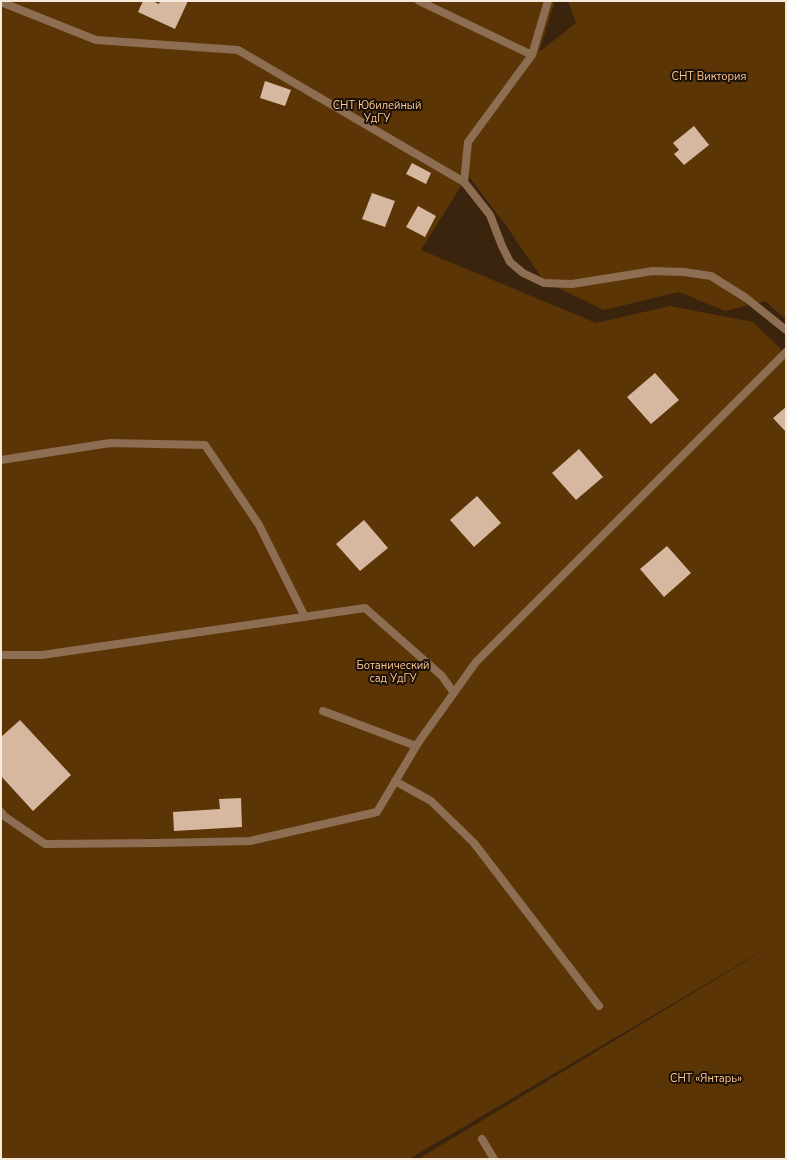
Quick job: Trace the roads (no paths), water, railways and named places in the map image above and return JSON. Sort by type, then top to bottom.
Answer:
[{"type":"street","points":[[419,1],[532,55]]},
{"type":"street","points":[[464,182],[468,142],[532,55],[548,1]]},
{"type":"street","points":[[1,2],[96,40],[238,50],[464,182],[490,216],[510,262],[523,274],[544,283],[572,284],[653,272],[684,272],[710,276],[746,298],[786,330]]},
{"type":"street","points":[[1,812],[4,816],[46,844],[250,841],[377,812],[416,746],[476,662],[786,352]]},
{"type":"street","points":[[1,460],[110,443],[205,445],[259,525],[305,617]]},
{"type":"street","points":[[1,655],[42,655],[365,608],[442,676],[454,693]]},
{"type":"street","points":[[323,711],[416,746]]},
{"type":"street","points":[[395,781],[431,801],[474,843],[599,1006]]},
{"type":"street","points":[[482,1139],[494,1159]]},
{"type":"park label","name":"СНТ Виктория","points":[[709,77]]},
{"type":"park label","name":"СНТ Юбилейный УдГУ","points":[[377,112]]},
{"type":"park label","name":"Ботанический сад УдГУ","points":[[393,672]]},
{"type":"park label","name":"СНТ «Янтарь»","points":[[706,1079]]}]
